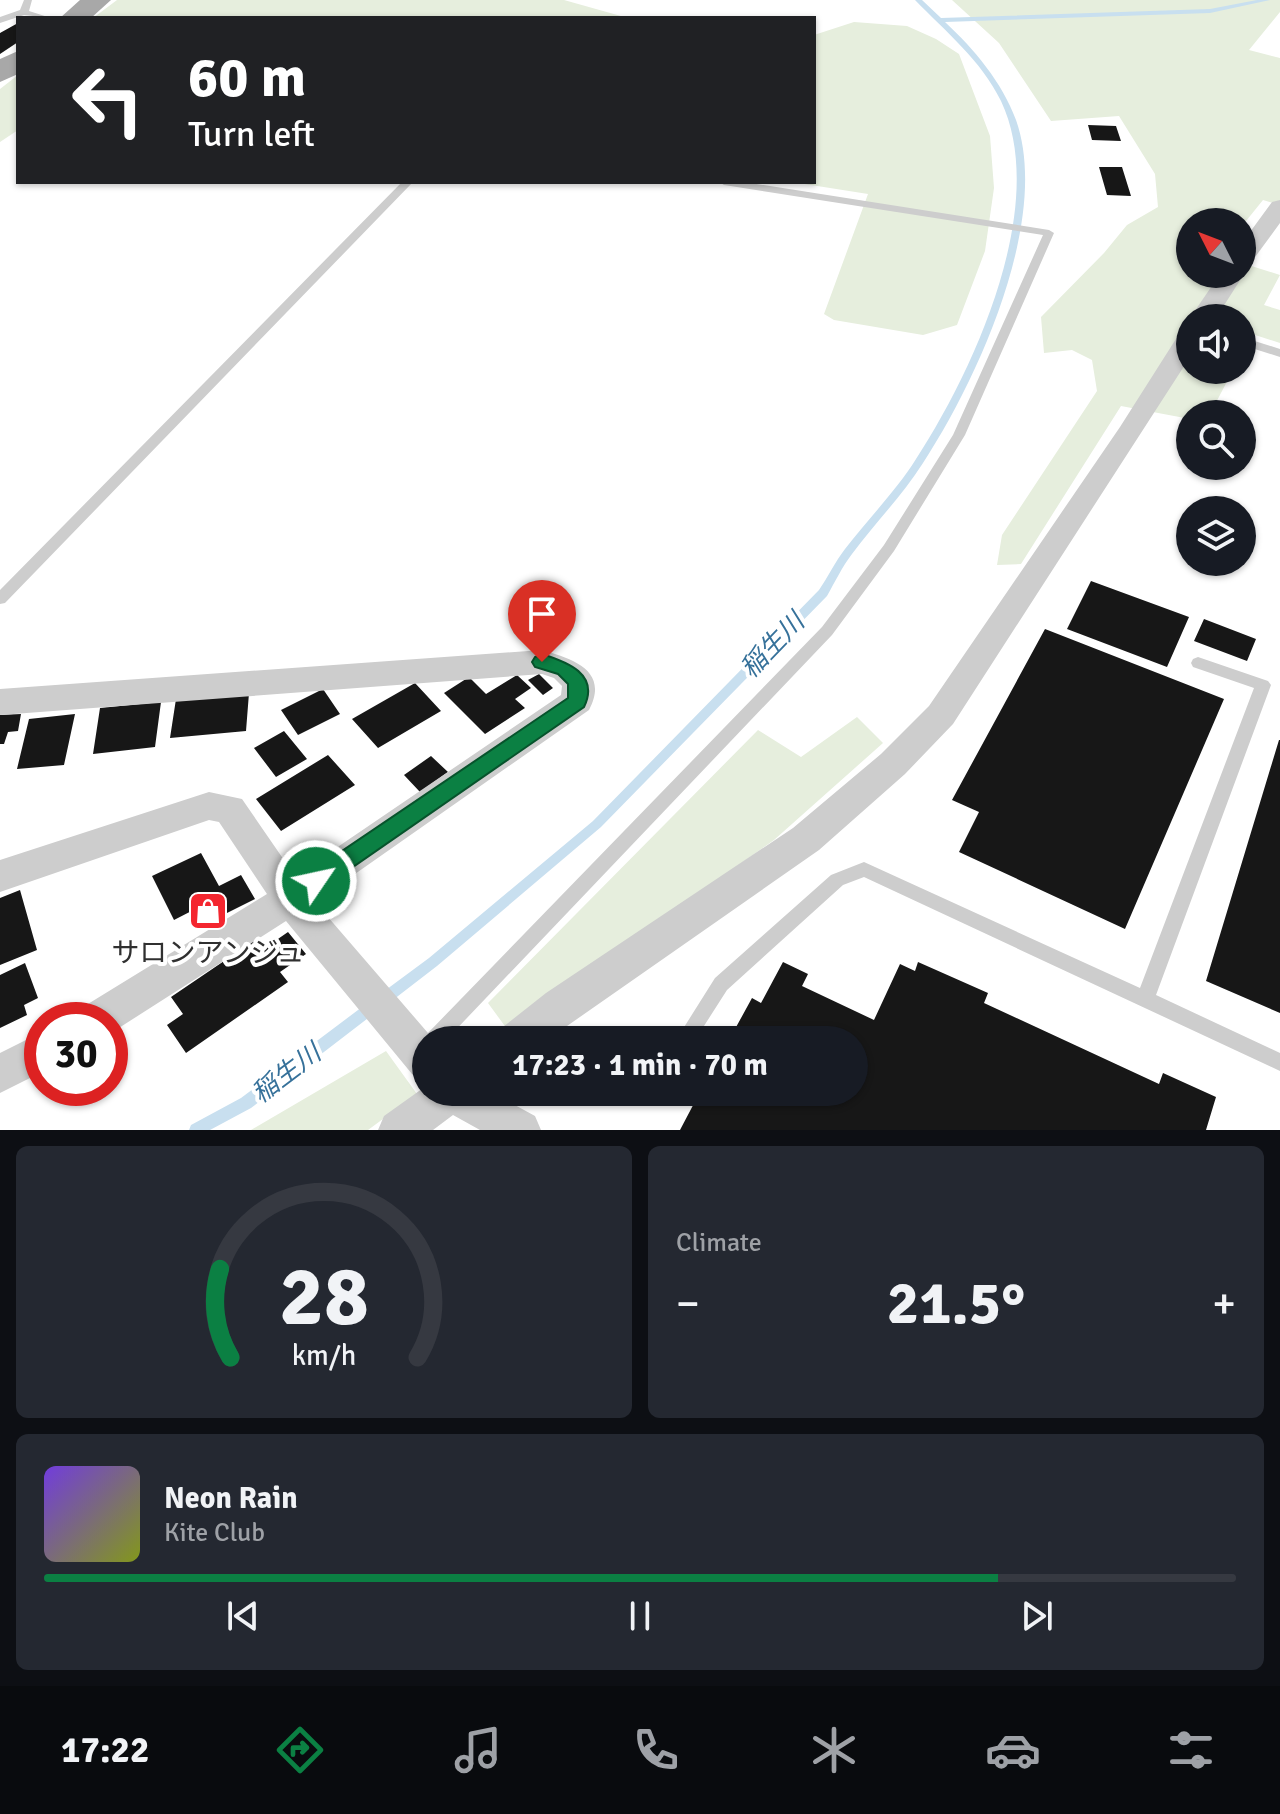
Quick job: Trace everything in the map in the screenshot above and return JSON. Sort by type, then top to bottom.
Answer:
[{"type":"main road","points":[[77,16],[97,0]]},
{"type":"street","points":[[1256,240],[1280,207]]},
{"type":"street","points":[[535,1026],[806,839],[893,764],[941,715],[1176,358]]},
{"type":"street","points":[[0,702],[542,662],[565,669],[578,682],[577,701],[290,899],[126,1002]]},
{"type":"street","points":[[0,876],[209,806],[230,809],[290,899],[360,983],[412,1038]]},
{"type":"street","points":[[0,1074],[24,1061]]},
{"type":"street","points":[[399,1130],[432,1106]]},
{"type":"street","points":[[476,1106],[520,1130]]},
{"type":"lane","points":[[24,12],[28,0]]},
{"type":"lane","points":[[0,20],[24,12],[39,16]]},
{"type":"lane","points":[[0,599],[406,184]]},
{"type":"lane","points":[[443,1026],[827,631],[889,548],[959,435],[1049,233],[737,184]]},
{"type":"lane","points":[[1256,345],[1280,353]]},
{"type":"lane","points":[[1145,1000],[1263,685],[1198,663]]},
{"type":"lane","points":[[694,1026],[721,984],[837,880],[864,869],[1280,1062]]},
{"type":"green space","points":[[117,0],[564,0],[621,16],[96,16]]},
{"type":"green space","points":[[952,0],[1280,0],[1280,12],[1249,50],[1280,58],[1280,205],[1263,200],[1256,209],[1176,208],[1176,288],[1256,288],[1256,267],[1280,275],[1264,305],[1280,310],[1280,343],[1256,335],[1256,304],[1176,304],[1176,384],[1226,384],[1217,400],[1176,400],[1176,416],[1121,406],[1021,564],[997,565],[1002,535],[1097,391],[1092,360],[1072,350],[1044,353],[1041,317],[1127,225],[1158,207],[1155,174],[1119,116],[1051,121],[999,43]]},
{"type":"green space","points":[[854,22],[907,26],[959,54],[990,136],[994,188],[985,251],[957,325],[923,335],[834,320],[824,314],[868,194],[805,184],[816,184],[816,34]]},
{"type":"green space","points":[[16,77],[16,131],[0,142],[0,89]]},
{"type":"green space","points":[[857,717],[883,743],[774,840],[511,1026],[505,1026],[488,1003],[758,730],[801,757]]},
{"type":"green space","points":[[386,1051],[412,1087],[412,1098],[368,1130],[251,1130]]},
{"type":"building","points":[[16,24],[16,43],[0,54],[0,33]]},
{"type":"building","points":[[1088,125],[1116,126],[1121,141],[1092,140]]},
{"type":"building","points":[[1099,167],[1122,167],[1131,196],[1107,195]]},
{"type":"building","points":[[1091,581],[1189,617],[1167,667],[1067,629]]},
{"type":"building","points":[[1204,619],[1256,639],[1247,661],[1194,641]]},
{"type":"building","points":[[1045,629],[1224,699],[1125,929],[959,852],[979,812],[952,800]]},
{"type":"building","points":[[539,674],[553,688],[543,695],[528,680]]},
{"type":"building","points":[[517,675],[531,688],[515,699],[525,708],[485,734],[444,693],[469,677],[486,694]]},
{"type":"building","points":[[415,683],[441,711],[378,748],[352,719]]},
{"type":"building","points":[[323,689],[340,714],[298,735],[281,710]]},
{"type":"building","points":[[249,693],[246,731],[170,738],[176,699]]},
{"type":"building","points":[[161,702],[155,747],[93,754],[100,708]]},
{"type":"building","points":[[21,714],[18,731],[8,732],[4,744],[0,744],[0,715]]},
{"type":"building","points":[[75,714],[64,765],[17,769],[29,719]]},
{"type":"building","points":[[284,731],[307,759],[276,777],[254,748]]},
{"type":"building","points":[[1280,740],[1280,1013],[1206,981]]},
{"type":"building","points":[[328,755],[355,785],[281,831],[256,799]]},
{"type":"building","points":[[431,756],[448,772],[420,792],[404,775]]},
{"type":"building","points":[[201,853],[219,886],[241,875],[255,899],[219,917],[211,901],[174,920],[152,876]]},
{"type":"building","points":[[20,890],[37,950],[0,965],[0,898]]},
{"type":"building","points":[[288,932],[306,954],[280,972],[288,982],[186,1053],[167,1025],[183,1014],[171,997],[255,940],[262,950]]},
{"type":"building","points":[[783,962],[808,974],[802,986],[874,1020],[900,964],[915,971],[918,962],[988,993],[984,1003],[1159,1084],[1163,1073],[1216,1097],[1206,1130],[680,1130],[693,1106],[868,1106],[868,1026],[737,1026],[752,998],[761,1003]]},
{"type":"building","points":[[25,963],[38,998],[24,1002],[24,1016],[0,1028],[0,975]]},
{"type":"waterway","name":"稲生川","points":[[384,999],[433,962],[597,824],[823,593],[844,557],[912,473],[960,391],[995,307],[1009,263],[1018,220],[1021,178],[1018,141],[1003,99],[980,63],[918,0]]},
{"type":"waterway","points":[[940,20],[1210,11],[1267,0]]},
{"type":"waterway","name":"稲生川","points":[[196,1130],[246,1103],[371,1008]]},
{"type":"place","name":"サロンアンジュ","points":[[208,911]]},
{"type":"route","points":[[316,881],[577,701],[578,682],[565,669],[542,662]]}]
